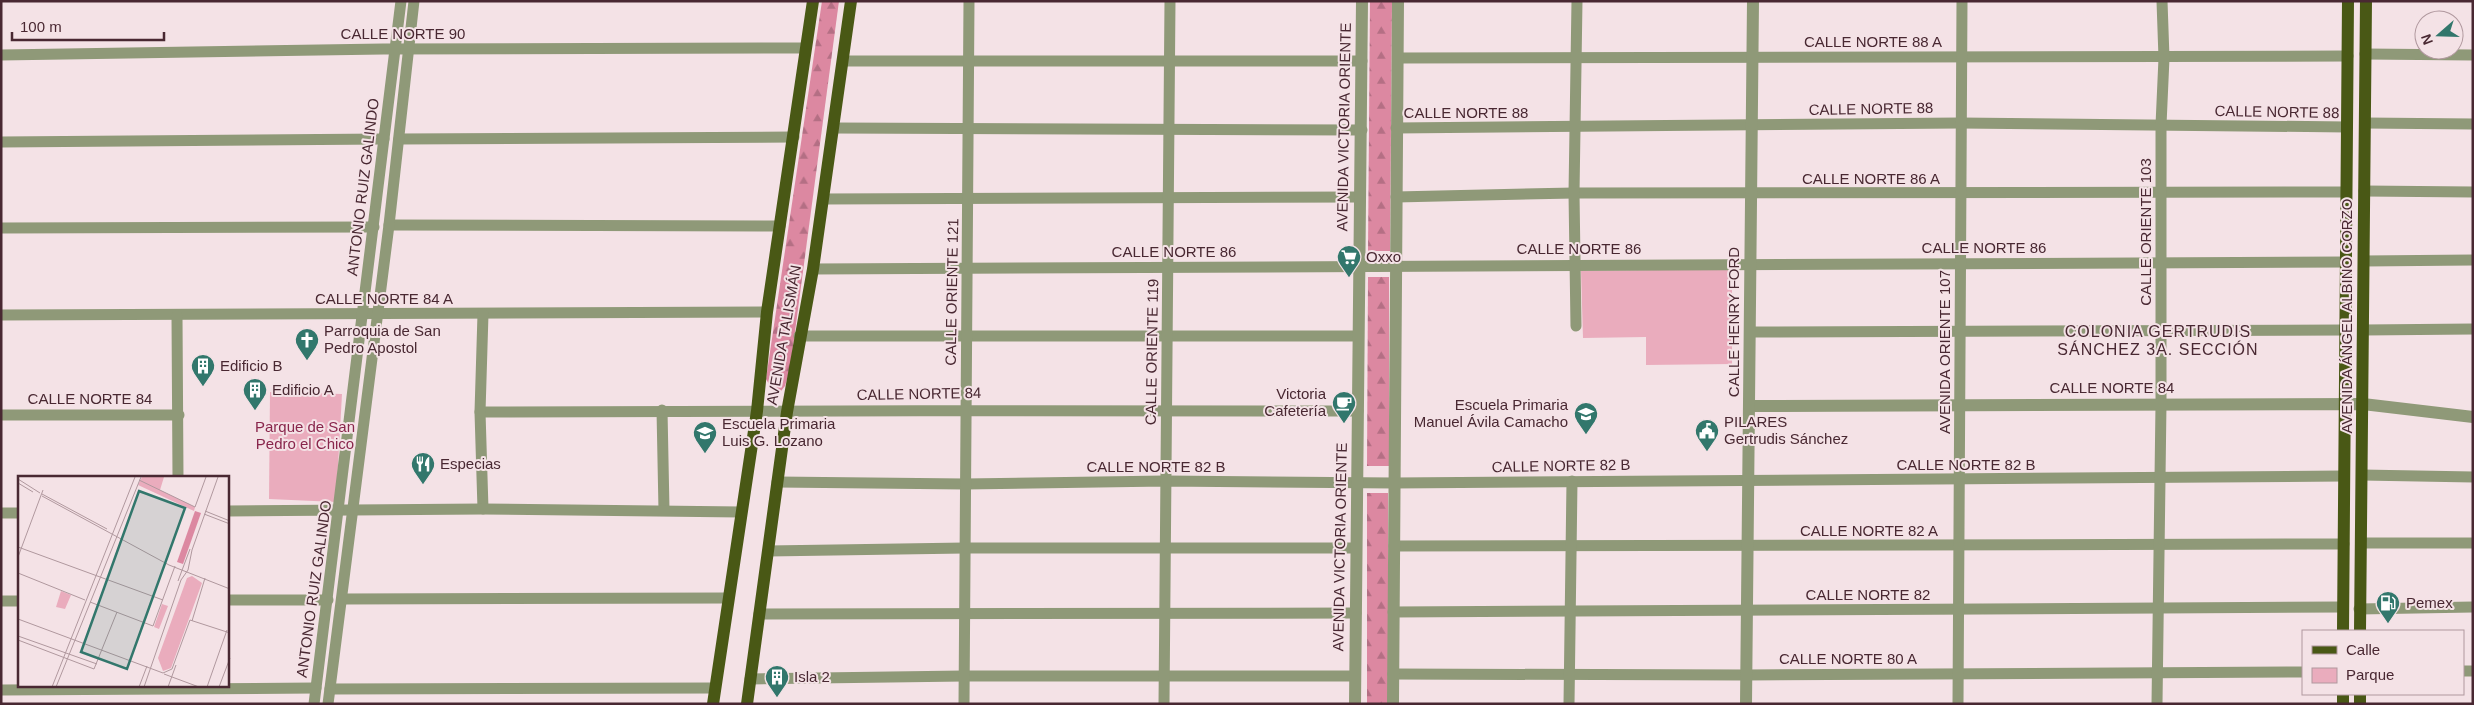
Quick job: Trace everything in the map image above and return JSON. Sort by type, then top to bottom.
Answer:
[{"type":"main road","name":"AVENIDA TALISMÁN","points":[[713,704],[757,411],[767,312],[794,137],[812,1]]},
{"type":"main road","name":"AVENIDA TALISMÁN","points":[[747,704],[787,412],[799,336],[813,269],[851,1]]},
{"type":"main road","name":"AVENIDA ÁNGEL ALBINO CORZO","points":[[2343,630],[2348,1]]},
{"type":"main road","name":"AVENIDA ÁNGEL ALBINO CORZO","points":[[2360,630],[2366,1]]},
{"type":"street","name":"ANTONIO RUIZ GALINDO","points":[[314,704],[364,314],[400,1]]},
{"type":"street","name":"ANTONIO RUIZ GALINDO","points":[[328,704],[389,225],[407,50],[414,1]]},
{"type":"street","name":"CALLE ORIENTE 121","points":[[964,704],[969,1]]},
{"type":"street","name":"CALLE ORIENTE 119","points":[[1164,704],[1170,1]]},
{"type":"street","name":"AVENIDA VICTORIA ORIENTE","points":[[1355,704],[1358,483],[1357,336],[1362,130],[1362,1]]},
{"type":"street","points":[[1393,704],[1398,1]]},
{"type":"street","points":[[1576,326],[1574,193],[1577,1]]},
{"type":"street","name":"CALLE HENRY FORD","points":[[1746,704],[1753,1]]},
{"type":"street","name":"AVENIDA ORIENTE 107","points":[[1958,704],[1962,1]]},
{"type":"street","name":"CALLE ORIENTE 103","points":[[2157,704],[2161,404],[2161,126],[2164,58],[2162,1]]},
{"type":"street","name":"CALLE NORTE 90","points":[[1,55],[394,50],[806,48]]},
{"type":"street","points":[[2365,54],[2473,55]]},
{"type":"street","name":"CALLE NORTE 88 A","points":[[1398,58],[1576,59],[1961,56],[2164,58],[2348,56]]},
{"type":"street","points":[[843,61],[1362,61]]},
{"type":"street","name":"CALLE NORTE 88","points":[[1396,128],[1960,123],[2347,127]]},
{"type":"street","points":[[2365,123],[2473,124]]},
{"type":"street","points":[[833,128],[1362,130]]},
{"type":"street","points":[[399,139],[794,137]]},
{"type":"street","points":[[1,142],[384,139]]},
{"type":"street","points":[[2364,191],[2473,192]]},
{"type":"street","name":"CALLE NORTE 86 A","points":[[1396,197],[1574,193],[2162,194],[2346,192]]},
{"type":"street","points":[[823,198],[1360,197]]},
{"type":"street","points":[[389,225],[780,226]]},
{"type":"street","points":[[1,228],[374,227]]},
{"type":"street","points":[[2364,261],[2473,260]]},
{"type":"street","name":"CALLE NORTE 86","points":[[813,269],[1576,264],[2161,264],[2345,262]]},
{"type":"street","name":"CALLE NORTE 84 A","points":[[1,315],[177,316],[767,312]]},
{"type":"street","points":[[483,314],[480,412],[483,509]]},
{"type":"street","points":[[177,316],[178,476]]},
{"type":"street","points":[[1750,332],[2161,329],[2344,330]]},
{"type":"street","points":[[2364,330],[2473,329]]},
{"type":"street","points":[[799,336],[1357,336]]},
{"type":"street","name":"CALLE NORTE 84","points":[[1750,406],[2345,403],[2473,417]]},
{"type":"street","name":"CALLE NORTE 84","points":[[480,412],[662,410],[787,412],[966,409],[1358,411]]},
{"type":"street","points":[[662,410],[664,510]]},
{"type":"street","name":"CALLE NORTE 84","points":[[1,415],[179,415]]},
{"type":"street","points":[[2362,475],[2473,477]]},
{"type":"street","name":"CALLE NORTE 82 B","points":[[777,482],[965,484],[1165,481],[1394,483],[1749,480],[1959,481],[2344,476]]},
{"type":"street","points":[[1570,704],[1572,481]]},
{"type":"street","points":[[229,511],[339,512],[483,509],[741,512]]},
{"type":"street","points":[[1,513],[18,512]]},
{"type":"street","points":[[2360,543],[2473,542]]},
{"type":"street","name":"CALLE NORTE 82 A","points":[[1394,546],[2344,544]]},
{"type":"street","points":[[768,551],[965,548],[1356,548]]},
{"type":"street","points":[[342,599],[728,598]]},
{"type":"street","points":[[1,600],[18,600]]},
{"type":"street","points":[[229,600],[328,600]]},
{"type":"street","name":"CALLE NORTE 82","points":[[1393,612],[2343,607]]},
{"type":"street","points":[[2359,608],[2473,608]]},
{"type":"street","points":[[759,614],[1356,613]]},
{"type":"street","name":"CALLE NORTE 80 A","points":[[1393,674],[1746,675],[2302,672]]},
{"type":"street","points":[[750,679],[964,676],[1355,676]]},
{"type":"street","points":[[1,690],[316,688]]},
{"type":"street","points":[[330,689],[715,688]]},
{"type":"green space","points":[[822,1],[839,1],[790,369],[785,386],[781,391],[773,391],[766,379]]},
{"type":"green space","points":[[1370,1],[1392,1],[1390,251],[1368,251]]},
{"type":"green space","points":[[1732,269],[1732,364],[1646,365],[1646,337],[1583,338],[1581,271]]},
{"type":"green space","points":[[1368,277],[1389,277],[1389,466],[1367,466]]},
{"type":"green space","name":"Parque de San Pedro el Chico","points":[[270,392],[342,394],[336,502],[269,499]]},
{"type":"green space","points":[[1367,493],[1388,493],[1388,704],[1367,704]]},
{"type":"place","name":"Oxxo","points":[[1349,278]]},
{"type":"place","name":"Parroquia de San Pedro Apostol","points":[[307,361]]},
{"type":"place","name":"Edificio B","points":[[203,387]]},
{"type":"place","name":"Edificio A","points":[[255,411]]},
{"type":"place","name":"Victoria Cafetería","points":[[1344,424]]},
{"type":"place","name":"Escuela Primaria Manuel Ávila Camacho","points":[[1586,435]]},
{"type":"place","name":"PILARES Gertrudis Sánchez","points":[[1707,452]]},
{"type":"place","name":"Escuela Primaria Luis G. Lozano","points":[[705,454]]},
{"type":"place","name":"Especias","points":[[423,485]]},
{"type":"place","name":"Pemex","points":[[2388,624]]},
{"type":"place","name":"Isla 2","points":[[777,698]]},
{"type":"district","name":"COLONIA GERTRUDIS SÁNCHEZ 3A. SECCIÓN","points":[[2158,340]]}]
